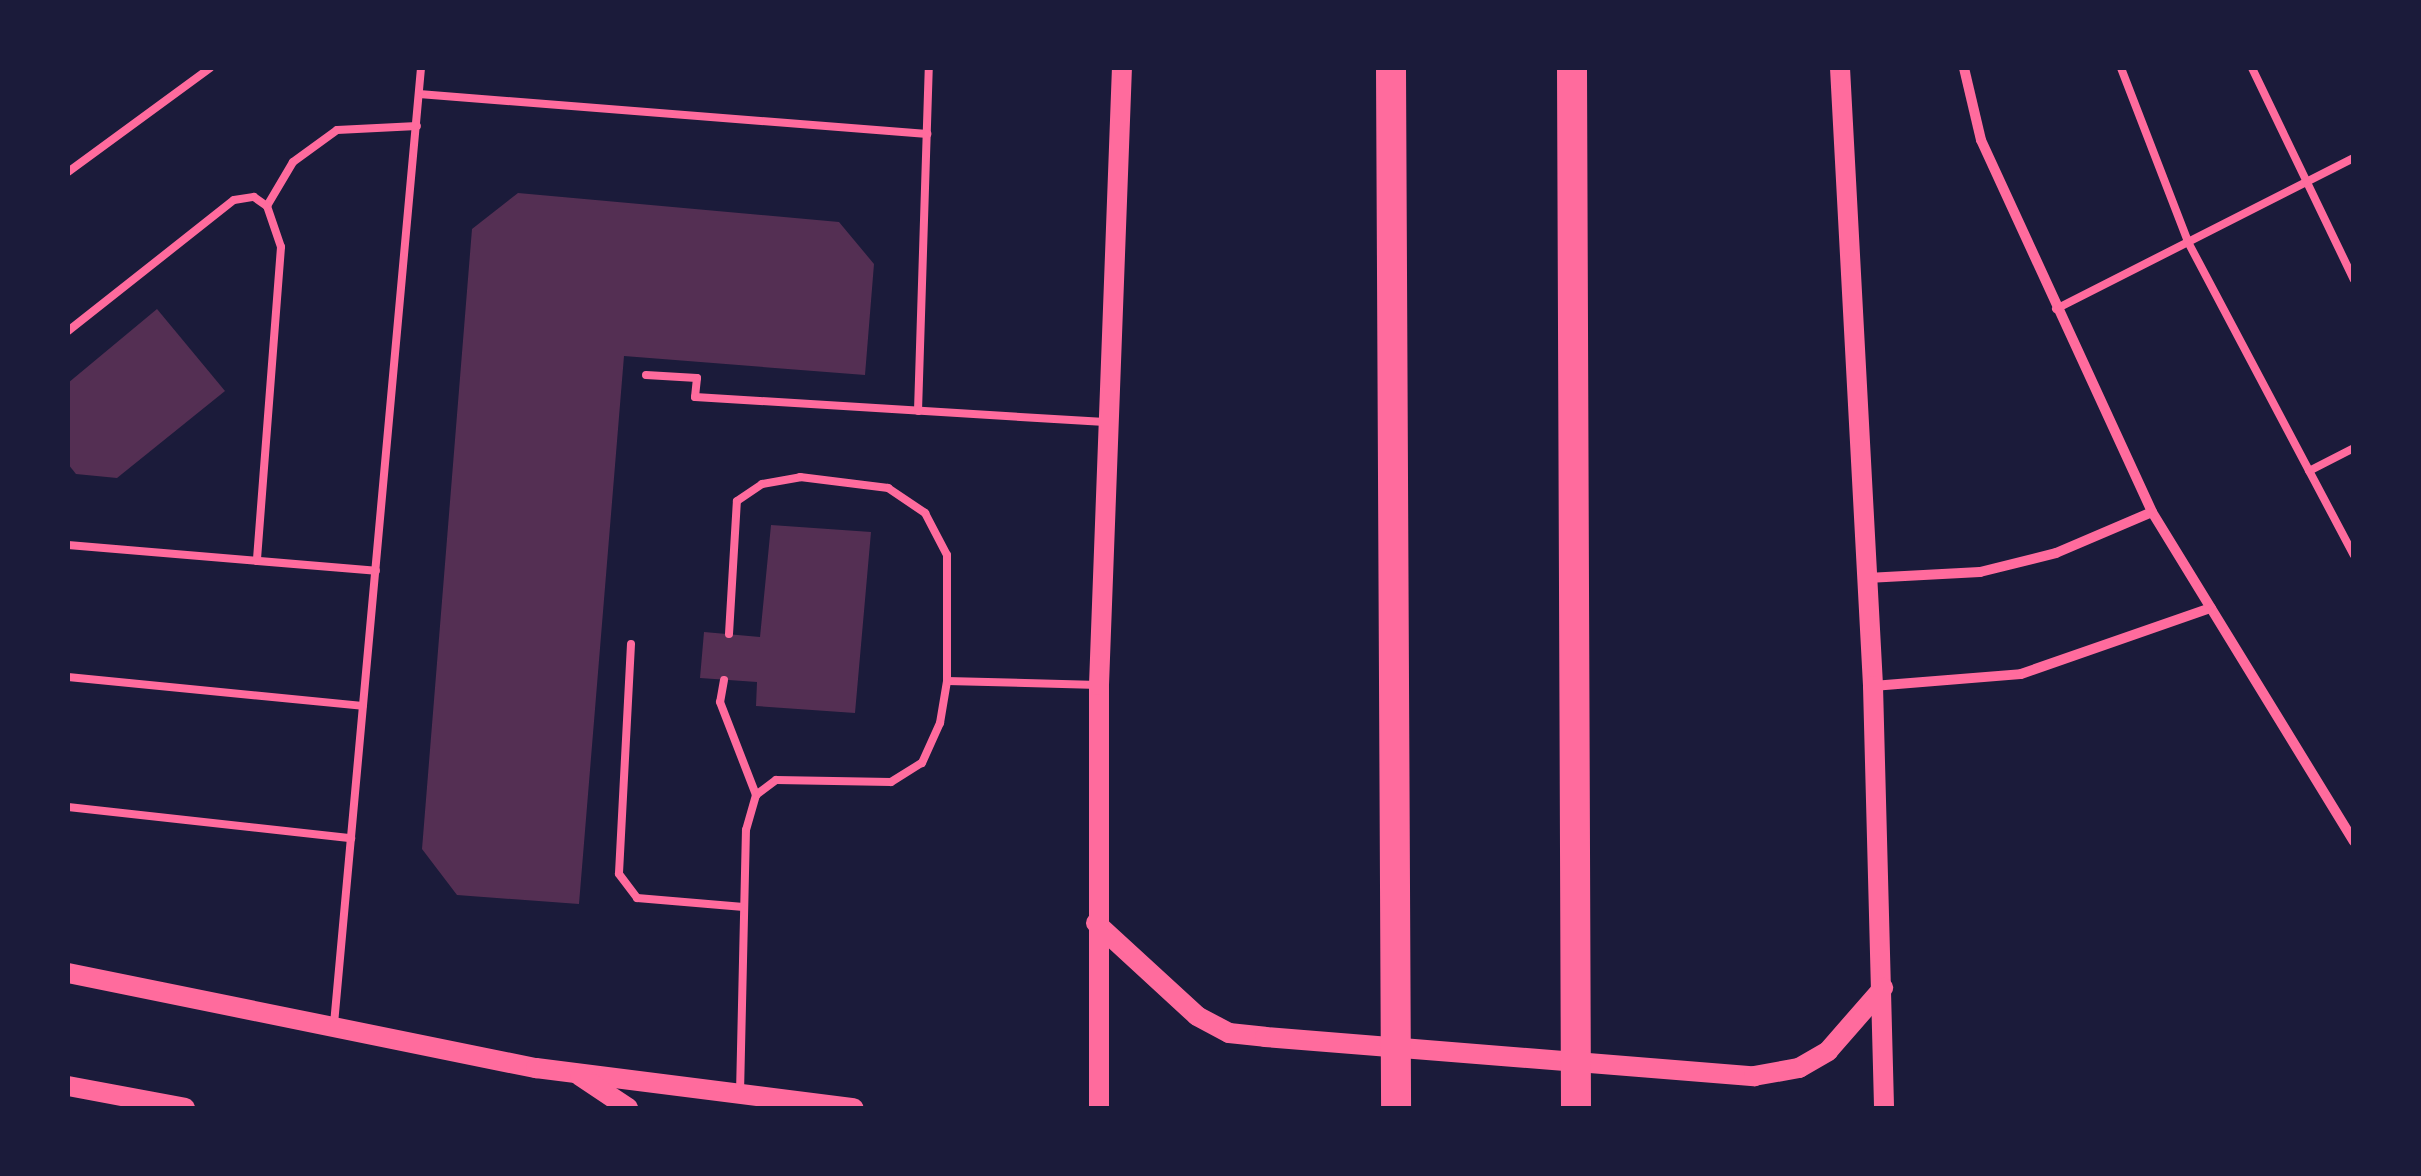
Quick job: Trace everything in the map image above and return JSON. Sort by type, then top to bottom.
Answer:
[{"type":"highway","points":[[1392,68],[1396,1108]]},
{"type":"highway","points":[[1572,68],[1576,1108]]},
{"type":"highway","points":[[1572,124],[1580,68]]},
{"type":"main road","points":[[1099,1108],[1099,685],[1113,422],[1122,68]]},
{"type":"main road","points":[[1840,68],[1873,686],[1884,1108]]},
{"type":"main road","points":[[1096,923],[1197,1016],[1229,1033],[1264,1038],[1754,1076],[1799,1068],[1828,1051],[1883,988]]},
{"type":"main road","points":[[68,973],[576,1073],[853,1108]]},
{"type":"main road","points":[[576,1073],[628,1108]]},
{"type":"main road","points":[[68,1086],[185,1108]]},
{"type":"street","points":[[1964,68],[1981,140],[2152,512],[2354,841]]},
{"type":"street","points":[[1866,578],[1980,572],[2056,553],[2152,512]]},
{"type":"street","points":[[1873,686],[2021,674],[2211,608]]},
{"type":"lane","points":[[68,172],[210,68]]},
{"type":"lane","points":[[334,1024],[421,68]]},
{"type":"lane","points":[[918,411],[929,68]]},
{"type":"lane","points":[[2121,68],[2188,242],[2354,555]]},
{"type":"lane","points":[[2252,68],[2354,280]]},
{"type":"lane","points":[[419,94],[927,134]]},
{"type":"lane","points":[[267,206],[293,162],[337,130],[416,126]]},
{"type":"lane","points":[[2056,309],[2354,158]]},
{"type":"lane","points":[[68,332],[234,200],[254,197],[267,206],[278,222],[281,247],[257,561]]},
{"type":"lane","points":[[646,375],[696,378],[695,398],[1113,422]]},
{"type":"lane","points":[[2309,472],[2354,448]]},
{"type":"lane","points":[[729,634],[737,501],[762,484],[800,477],[888,488],[925,513],[947,555],[947,681],[940,724],[922,762],[892,782],[776,780],[756,794]]},
{"type":"lane","points":[[68,544],[376,571]]},
{"type":"lane","points":[[631,644],[619,874],[637,898],[744,907]]},
{"type":"lane","points":[[68,678],[363,706]]},
{"type":"lane","points":[[724,680],[720,702],[756,794],[746,830],[740,1093]]},
{"type":"lane","points":[[947,681],[1099,685]]},
{"type":"lane","points":[[68,808],[351,838]]},
{"type":"building","points":[[518,193],[839,222],[874,264],[865,375],[624,356],[579,904],[457,895],[422,849],[472,229]]},
{"type":"building","points":[[157,309],[225,391],[117,478],[76,474],[68,464],[68,383]]},
{"type":"building","points":[[771,525],[871,532],[855,713],[756,706],[757,682],[700,678],[704,632],[760,637]]}]
